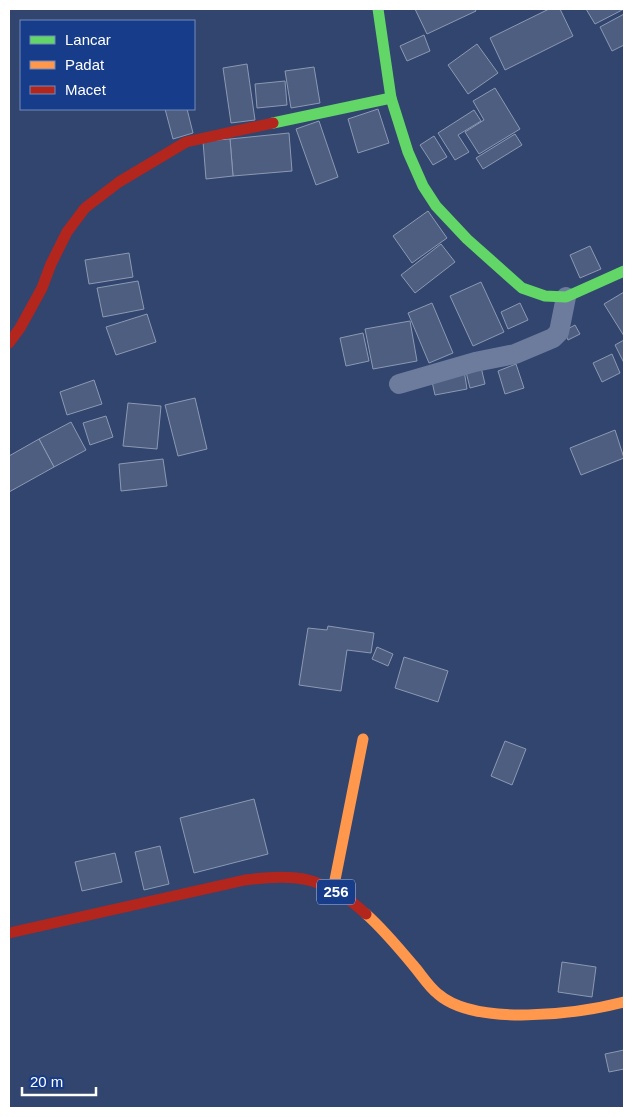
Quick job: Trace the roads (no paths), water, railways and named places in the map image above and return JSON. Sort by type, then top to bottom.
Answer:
[{"type":"street","points":[[378,9],[391,98],[408,152],[423,186],[436,206],[467,239],[522,288],[545,296],[566,297],[624,271]]},
{"type":"street","points":[[9,343],[20,328],[42,288],[51,264],[67,232],[85,208],[118,182],[186,142],[232,130],[391,98]]},
{"type":"street","points":[[399,384],[475,362],[515,354],[553,338],[559,332],[566,297]]},
{"type":"street","points":[[333,890],[363,739]]},
{"type":"street","name":"256","points":[[9,933],[244,880],[272,876],[295,877],[324,884],[350,900],[383,930],[439,995],[455,1005],[497,1015],[550,1013],[611,1006],[624,1002]]}]
